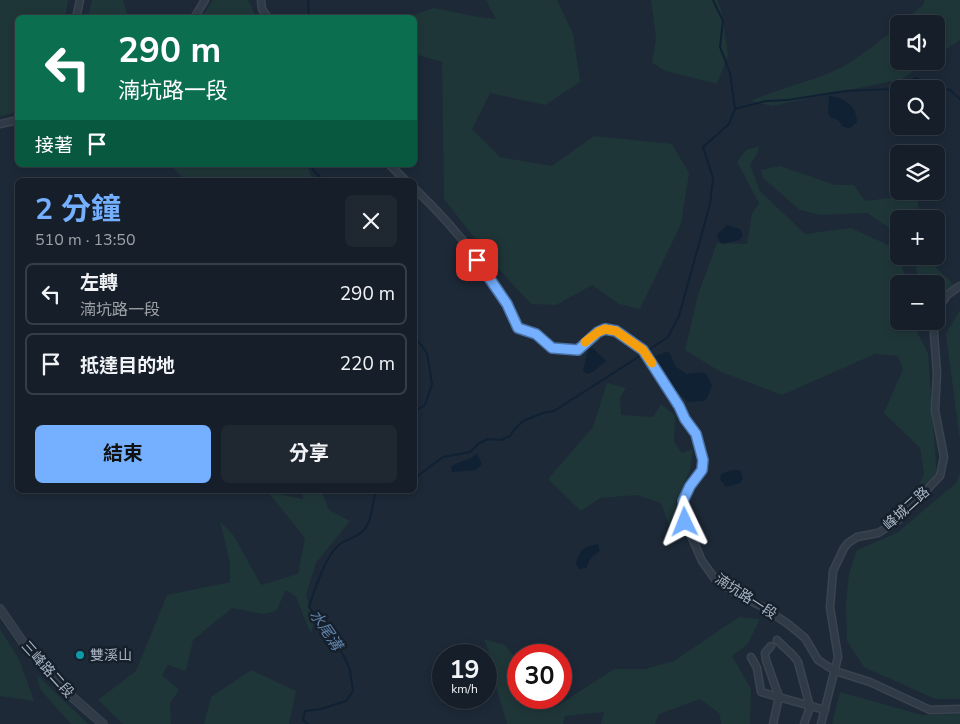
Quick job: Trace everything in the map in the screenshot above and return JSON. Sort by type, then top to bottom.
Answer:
[{"type":"street","points":[[77,15],[80,0]]},
{"type":"street","points":[[196,15],[205,0]]},
{"type":"street","points":[[261,0],[262,9],[266,15]]},
{"type":"street","points":[[0,124],[15,121]]},
{"type":"street","points":[[392,167],[403,178]]},
{"type":"street","name":"湳坑路一段","points":[[417,191],[442,216],[467,246],[507,304],[518,328],[536,334],[552,348],[578,350],[589,338],[605,329],[616,331],[643,350],[696,434],[703,460],[702,470],[690,486],[683,501],[685,522],[702,561],[715,578],[738,595],[761,606],[788,624],[805,638],[818,660],[835,671],[870,682],[930,710],[960,709]]},
{"type":"street","points":[[945,298],[960,286]]},
{"type":"street","name":"峰城二路","points":[[821,724],[838,657],[830,607],[834,571],[844,548],[857,537],[878,533],[896,522],[940,476],[944,457],[935,410],[937,373],[934,330]]},
{"type":"street","name":"三峰路二段","points":[[0,609],[29,651],[72,696],[103,724]]},
{"type":"street","points":[[777,640],[795,658],[810,707],[804,724]]},
{"type":"street","points":[[771,646],[765,653],[766,660],[779,698],[773,724]]},
{"type":"street","points":[[751,657],[757,668],[761,692],[825,710]]},
{"type":"green space","points":[[0,0],[68,0],[65,15],[15,15],[15,112],[0,116]]},
{"type":"green space","points":[[92,0],[123,0],[127,15],[88,15]]},
{"type":"green space","points":[[213,0],[248,0],[255,15],[203,15]]},
{"type":"green space","points":[[486,0],[557,0],[573,34],[580,82],[545,105],[490,93],[472,129],[500,157],[552,166],[594,136],[672,144],[689,173],[681,224],[640,309],[619,304],[592,285],[556,305],[531,304],[498,268],[444,199],[442,62],[417,55],[417,15],[413,15],[434,8],[496,19]]},
{"type":"green space","points":[[651,0],[717,0],[722,13],[728,55],[717,84],[666,71],[652,63],[656,38]]},
{"type":"green space","points":[[925,0],[960,0],[960,40],[945,50],[945,15],[911,15],[923,5]]},
{"type":"green space","points":[[890,32],[890,70],[916,70],[902,79],[772,106],[751,101],[832,72],[867,51]]},
{"type":"green space","points":[[759,146],[758,152],[750,165],[760,191],[805,234],[851,228],[890,246],[890,265],[902,265],[904,275],[890,275],[890,330],[917,330],[928,353],[937,478],[911,502],[924,474],[920,448],[884,413],[903,369],[898,356],[875,354],[782,395],[719,371],[685,350],[698,295],[717,243],[747,244],[752,214],[759,203],[737,162],[746,150]]},
{"type":"green space","points":[[780,166],[835,185],[854,185],[865,201],[890,198],[890,200],[917,200],[919,210],[890,210],[890,228],[867,213],[820,215],[800,210],[763,178],[761,170]]},
{"type":"green space","points":[[172,167],[308,167],[312,178],[183,178]]},
{"type":"green space","points":[[916,265],[935,265],[944,275],[917,275]]},
{"type":"green space","points":[[945,276],[954,284],[945,297]]},
{"type":"green space","points":[[960,310],[960,440],[946,334]]},
{"type":"green space","points":[[607,383],[626,388],[620,398],[621,415],[653,417],[661,404],[675,416],[674,442],[682,453],[693,449],[690,470],[676,501],[678,532],[670,528],[661,503],[637,495],[600,498],[581,511],[548,479],[593,427]]},
{"type":"green space","points":[[960,472],[960,699],[935,699],[864,667],[847,641],[846,603],[849,574],[857,550],[897,533],[956,483]]},
{"type":"green space","points":[[269,493],[303,499],[303,493],[322,493],[329,510],[350,521],[316,563],[306,595],[314,622],[311,634],[296,597],[286,590],[276,611],[263,614],[232,608],[193,640],[186,671],[168,665],[162,675],[179,690],[170,703],[171,724],[123,724],[98,700],[136,671],[167,595],[230,582],[230,563],[220,521],[234,536],[261,585],[298,574],[305,538]]},
{"type":"green space","points":[[739,617],[760,619],[747,645],[732,656],[751,689],[750,724],[721,724],[720,714],[700,699],[659,714],[655,724],[601,724],[604,712],[565,716],[563,724],[507,724],[497,690],[497,644],[486,644],[484,639],[505,645],[507,647],[507,709],[572,709],[572,697],[614,669],[645,669],[674,661]]},
{"type":"green space","points":[[0,629],[19,659],[34,701],[0,696]]},
{"type":"green space","points":[[251,670],[296,691],[289,724],[204,724],[211,697]]},
{"type":"green space","points":[[37,675],[88,724],[71,724],[40,689]]},
{"type":"green space","points":[[840,692],[922,715],[960,714],[960,724],[832,724]]},
{"type":"water","points":[[829,96],[845,101],[852,107],[857,122],[850,128],[843,127],[838,120],[830,117],[828,112]]},
{"type":"water","points":[[727,225],[740,229],[743,236],[739,240],[722,244],[717,235]]},
{"type":"water","points":[[592,347],[606,361],[587,374],[583,371],[588,350]]},
{"type":"water","points":[[666,352],[670,353],[675,366],[686,374],[702,372],[708,376],[712,386],[704,401],[688,402],[674,388],[664,370],[656,361],[655,356]]},
{"type":"water","points":[[477,454],[482,464],[476,470],[452,472],[451,467]]},
{"type":"water","points":[[732,470],[740,470],[743,478],[740,483],[726,487],[720,479],[721,474]]},
{"type":"water","points":[[598,544],[600,551],[591,558],[587,568],[579,569],[576,564],[580,552],[589,546]]},
{"type":"waterway","name":"水尾溝","points":[[308,0],[309,15]]},
{"type":"waterway","points":[[647,351],[668,337],[679,316],[710,204],[713,178],[703,147],[729,124],[735,109],[730,73],[720,47],[723,21],[713,0]]},
{"type":"waterway","points":[[735,109],[766,101],[788,100],[845,91],[890,89],[916,78],[937,88],[950,90],[960,99]]},
{"type":"waterway","name":"水尾溝","points":[[312,167],[321,178]]},
{"type":"waterway","name":"水尾溝","points":[[417,340],[427,353],[432,384],[425,405],[417,410]]},
{"type":"waterway","points":[[417,476],[443,457],[470,452],[478,444],[488,439],[501,440],[510,436],[523,421],[554,411],[643,354]]},
{"type":"waterway","name":"水尾溝","points":[[308,724],[303,720],[305,711],[321,709],[346,701],[353,691],[350,670],[344,656],[309,607],[321,573],[330,556],[340,544],[362,532],[368,524],[375,493]]},
{"type":"slow traffic","points":[[585,342],[605,329],[616,331],[643,350],[652,363]]},
{"type":"place","name":"雙溪山","points":[[80,655]]},
{"type":"route","points":[[477,260],[507,304],[518,328],[536,334],[552,348],[578,350],[589,338],[605,329],[616,331],[643,350],[696,434],[703,460],[702,470],[690,486],[683,501],[685,522]]}]
